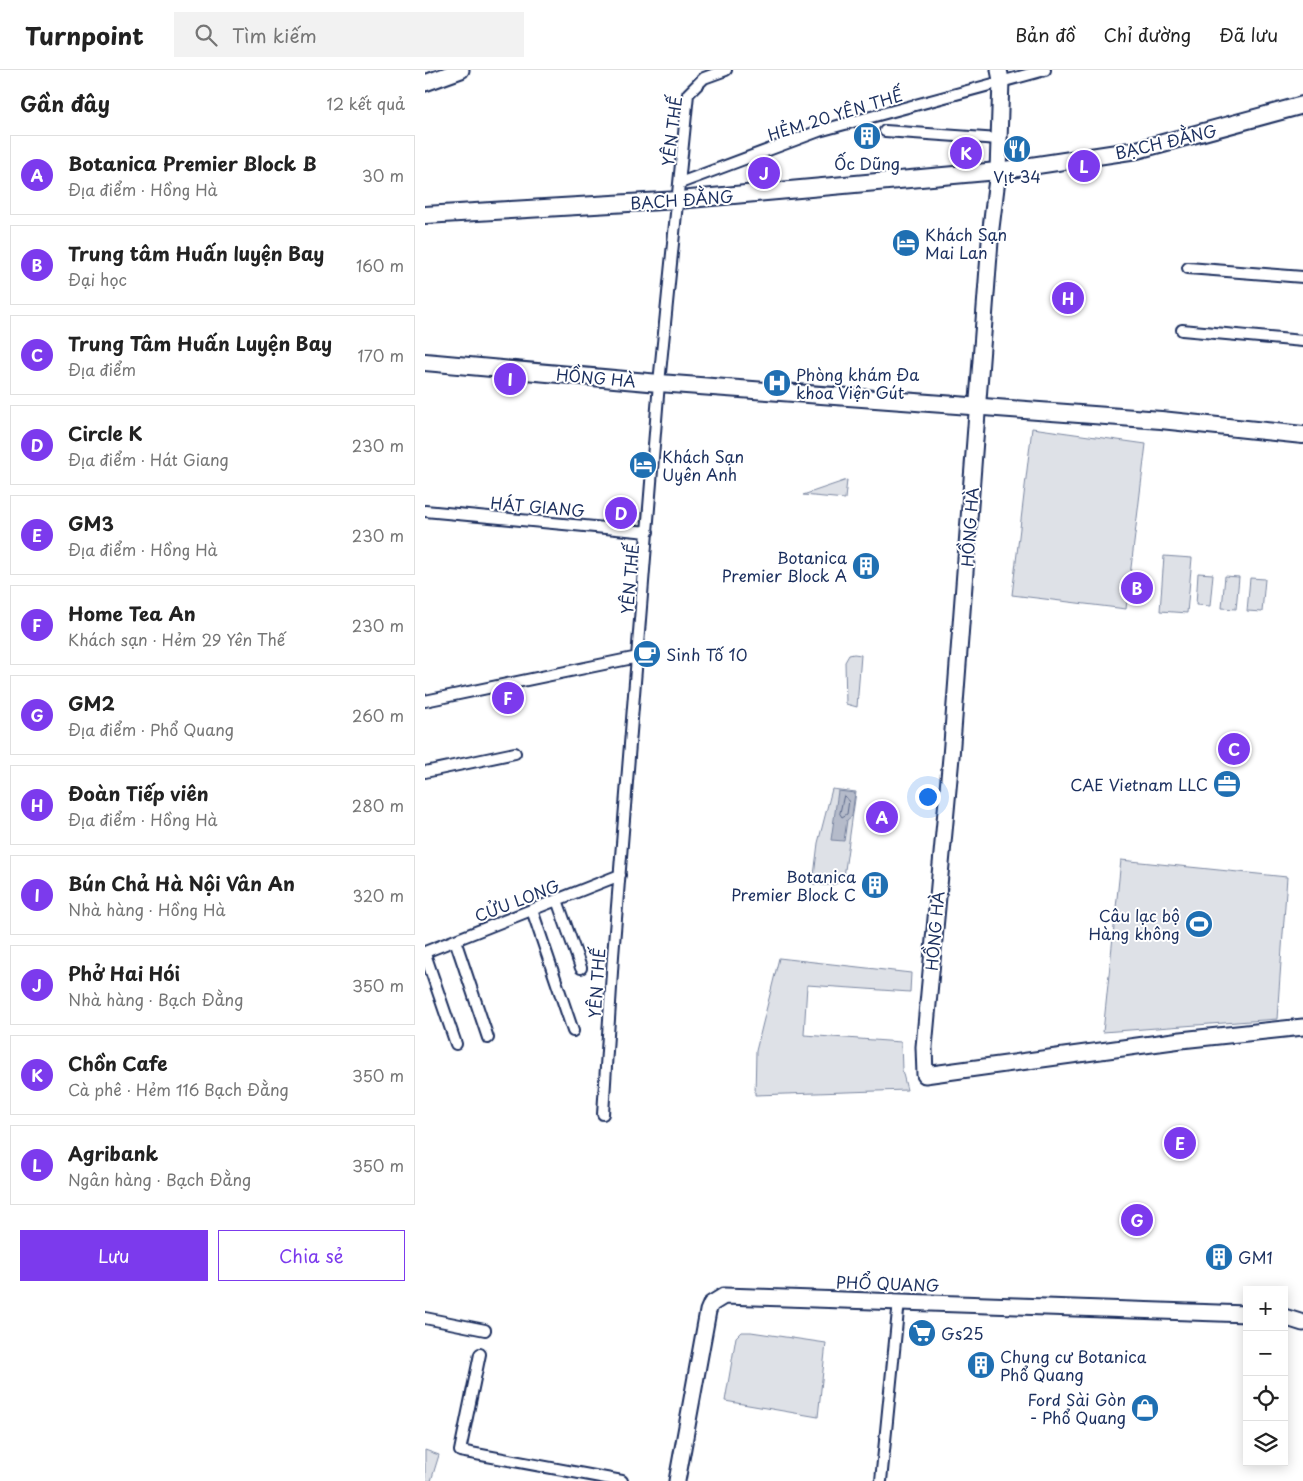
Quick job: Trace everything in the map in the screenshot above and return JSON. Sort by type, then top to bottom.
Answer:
[{"type":"main road","name":"BẠCH ĐẰNG","points":[[425,215],[679,200],[998,172],[1137,150],[1303,105]]},
{"type":"main road","name":"HỒNG HÀ","points":[[425,362],[659,383],[1161,420],[1303,435]]},
{"type":"street","points":[[425,83],[461,70]]},
{"type":"street","name":"YÊN THẾ","points":[[603,1114],[659,383],[679,200],[688,94],[704,78],[726,70]]},
{"type":"street","name":"HẺM 20 YÊN THẾ","points":[[680,183],[819,131],[1000,75],[1045,70]]},
{"type":"street","points":[[998,172],[1000,75]]},
{"type":"street","points":[[885,131],[999,138]]},
{"type":"street","name":"HỒNG HÀ","points":[[998,172],[991,228],[951,757],[924,1046],[925,1075],[1181,1040],[1303,1027]]},
{"type":"street","points":[[1188,268],[1303,278]]},
{"type":"street","points":[[1182,330],[1303,341]]},
{"type":"street","name":"HÁT GIANG","points":[[425,511],[648,532]]},
{"type":"street","points":[[425,701],[638,657]]},
{"type":"street","points":[[425,771],[515,753]]},
{"type":"street","name":"CỬU LONG","points":[[425,953],[620,876]]},
{"type":"street","points":[[557,900],[581,968]]},
{"type":"street","points":[[532,910],[573,1031]]},
{"type":"street","points":[[455,940],[487,1038]]},
{"type":"street","points":[[425,953],[456,1044]]},
{"type":"street","name":"PHỔ QUANG","points":[[677,1481],[707,1310],[717,1299],[731,1295],[1243,1314]]},
{"type":"street","points":[[881,1481],[899,1301]]},
{"type":"street","points":[[425,1318],[485,1330]]},
{"type":"street","points":[[1288,1318],[1303,1323]]},
{"type":"street","points":[[480,1354],[460,1452],[622,1481]]},
{"type":"shaded area","points":[[1032,428],[1146,444],[1126,609],[1012,595]]},
{"type":"shaded area","points":[[847,480],[845,499],[803,495]]},
{"type":"shaded area","points":[[1164,556],[1192,558],[1187,613],[1160,611]]},
{"type":"shaded area","points":[[1198,573],[1213,574],[1210,606],[1196,605]]},
{"type":"shaded area","points":[[1225,576],[1239,577],[1236,609],[1222,608]]},
{"type":"shaded area","points":[[1250,578],[1265,579],[1262,612],[1247,611]]},
{"type":"shaded area","points":[[849,655],[861,655],[857,707],[846,704],[845,662]]},
{"type":"shaded area","points":[[832,789],[856,792],[844,877],[841,881],[834,884],[813,884],[818,843]]},
{"type":"shaded area","name":"Câu lạc bộ Hàng không","points":[[1121,860],[1287,877],[1277,1019],[1103,1032]]},
{"type":"shaded area","points":[[779,958],[911,973],[910,992],[807,985],[804,1035],[901,1042],[902,1070],[907,1090],[755,1095],[756,1051]]},
{"type":"shaded area","points":[[741,1332],[826,1343],[818,1417],[725,1401],[736,1337]]},
{"type":"shaded area","points":[[425,1450],[439,1455],[431,1481],[425,1481]]},
{"type":"water","points":[[838,791],[855,793],[852,816],[847,820],[844,841],[831,840]]},
{"type":"place","name":"Ốc Dũng","points":[[867,136]]},
{"type":"place","name":"Vịt 34","points":[[1017,149]]},
{"type":"place","name":"Chồn Cafe","points":[[966,153]]},
{"type":"place","name":"Agribank","points":[[1084,166]]},
{"type":"place","name":"Phở Hai Hói","points":[[764,173]]},
{"type":"place","name":"Khách Sạn Mai Lan","points":[[906,243]]},
{"type":"place","name":"Đoàn Tiếp viên","points":[[1068,298]]},
{"type":"place","name":"Bún Chả Hà Nội Vân An","points":[[510,379]]},
{"type":"place","name":"Phòng khám Đa khoa Viện Gút","points":[[777,383]]},
{"type":"place","name":"Khách Sạn Uyên Anh","points":[[643,465]]},
{"type":"place","name":"Circle K","points":[[621,513]]},
{"type":"place","name":"Botanica Premier Block A","points":[[866,566]]},
{"type":"place","name":"Trung tâm Huấn luyện Bay","points":[[1137,588]]},
{"type":"place","name":"Sinh Tố 10","points":[[647,654]]},
{"type":"place","name":"Home Tea An","points":[[508,698]]},
{"type":"place","name":"Trung Tâm Huấn Luyện Bay","points":[[1234,749]]},
{"type":"place","name":"CAE Vietnam LLC","points":[[1227,784]]},
{"type":"place","name":"Botanica Premier Block B","points":[[882,817]]},
{"type":"place","name":"Botanica Premier Block C","points":[[875,885]]},
{"type":"place","name":"Câu lạc bộ Hàng không","points":[[1199,924]]},
{"type":"place","name":"GM3","points":[[1180,1143]]},
{"type":"place","name":"GM2","points":[[1137,1220]]},
{"type":"place","name":"GM1","points":[[1219,1257]]},
{"type":"place","name":"Gs25","points":[[922,1333]]},
{"type":"place","name":"Chung cư Botanica Phổ Quang","points":[[981,1365]]},
{"type":"place","name":"Ford Sài Gòn - Phổ Quang","points":[[1145,1408]]}]
